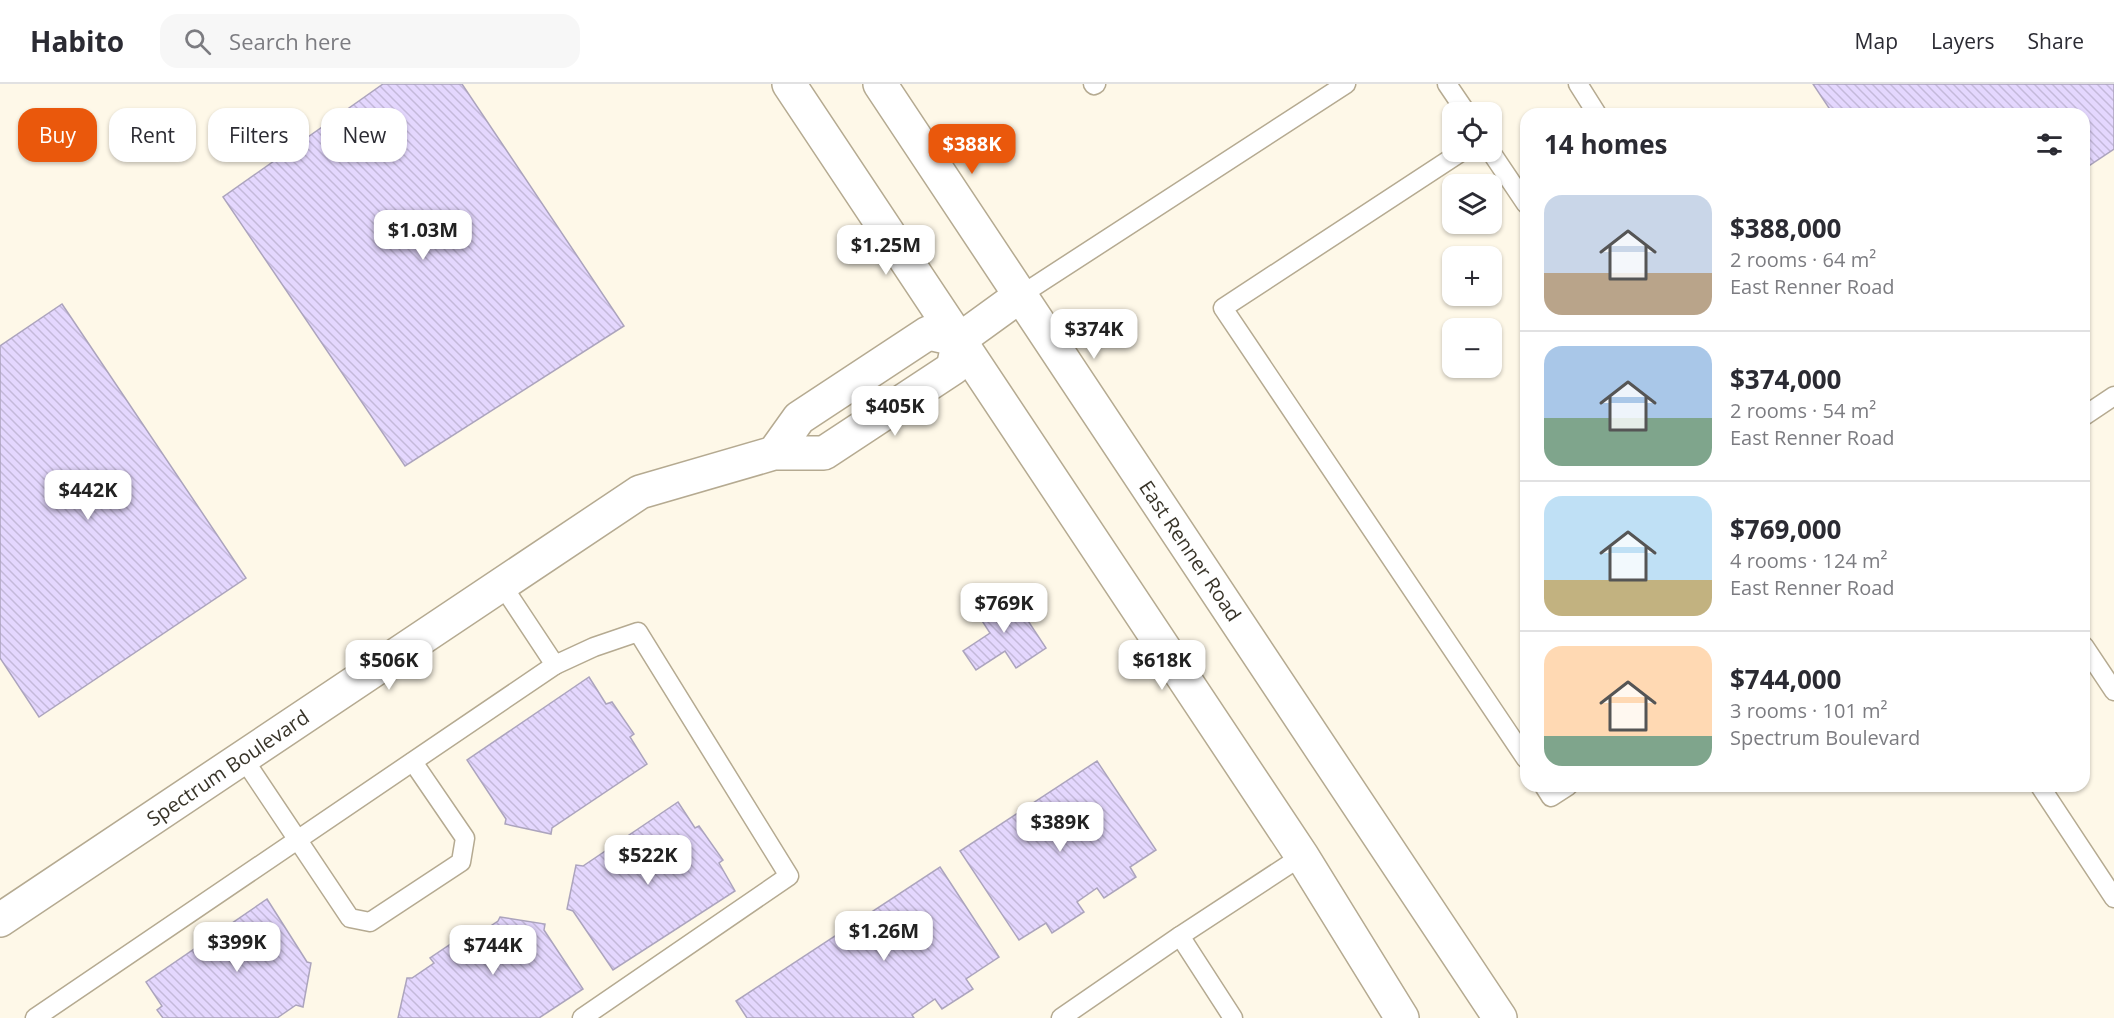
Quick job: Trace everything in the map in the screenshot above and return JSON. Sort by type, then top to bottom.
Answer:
[{"type":"main road","points":[[789,84],[1302,856],[1402,1018]]},
{"type":"main road","name":"East Renner Road","points":[[880,84],[1500,1018]]},
{"type":"main road","points":[[774,453],[799,418],[928,333],[959,340],[1021,295]]},
{"type":"main road","name":"Spectrum Boulevard","points":[[0,920],[640,492],[774,453],[824,453],[953,368],[959,340]]},
{"type":"lane","points":[[1021,295],[1346,84]]},
{"type":"lane","points":[[1447,84],[1459,102]]},
{"type":"lane","points":[[1578,84],[1593,108]]},
{"type":"lane","points":[[1446,162],[1223,308],[1520,750]]},
{"type":"lane","points":[[1498,162],[1520,195]]},
{"type":"lane","points":[[2090,412],[2114,396]]},
{"type":"lane","points":[[502,585],[555,665]]},
{"type":"lane","points":[[35,1018],[555,665],[594,647],[638,632],[789,876],[582,1018]]},
{"type":"lane","points":[[2090,655],[2114,691]]},
{"type":"lane","points":[[243,758],[350,918],[370,922],[461,862],[465,838],[413,762]]},
{"type":"lane","points":[[1548,792],[1551,797],[1559,792]]},
{"type":"lane","points":[[2044,792],[2114,898]]},
{"type":"lane","points":[[1061,1018],[1302,856]]},
{"type":"lane","points":[[1180,936],[1233,1018]]},
{"type":"building","points":[[383,84],[462,84],[624,326],[405,466],[223,197],[273,162],[309,162],[309,136],[321,128],[321,162],[407,162],[407,108],[349,108]]},
{"type":"building","points":[[1813,84],[2114,84],[2114,149],[2090,165],[2090,108],[1829,108]]},
{"type":"building","points":[[62,304],[246,578],[39,717],[0,658],[0,346]]},
{"type":"building","points":[[1007,589],[1046,648],[1016,668],[1005,651],[976,670],[963,651],[990,633],[975,610]]},
{"type":"building","points":[[589,677],[606,704],[612,702],[634,734],[630,737],[647,764],[552,828],[551,834],[505,824],[506,819],[467,760]]},
{"type":"building","points":[[1097,761],[1156,850],[1130,867],[1136,877],[1104,898],[1097,888],[1077,902],[1084,912],[1052,933],[1046,923],[1019,940],[960,851]]},
{"type":"building","points":[[678,802],[695,828],[699,826],[723,860],[719,863],[735,891],[613,970],[573,911],[567,909],[576,865],[583,866]]},
{"type":"building","points":[[940,867],[999,957],[966,979],[973,989],[942,1009],[935,999],[912,1015],[914,1018],[747,1018],[736,1001]]},
{"type":"building","points":[[267,899],[307,962],[311,963],[303,1007],[296,1005],[277,1018],[163,1018],[157,1010],[162,1006],[146,982]]},
{"type":"building","points":[[500,917],[545,924],[544,930],[583,989],[539,1018],[398,1018],[407,978],[412,978],[434,963],[430,958],[473,929],[477,935],[498,921]]}]
